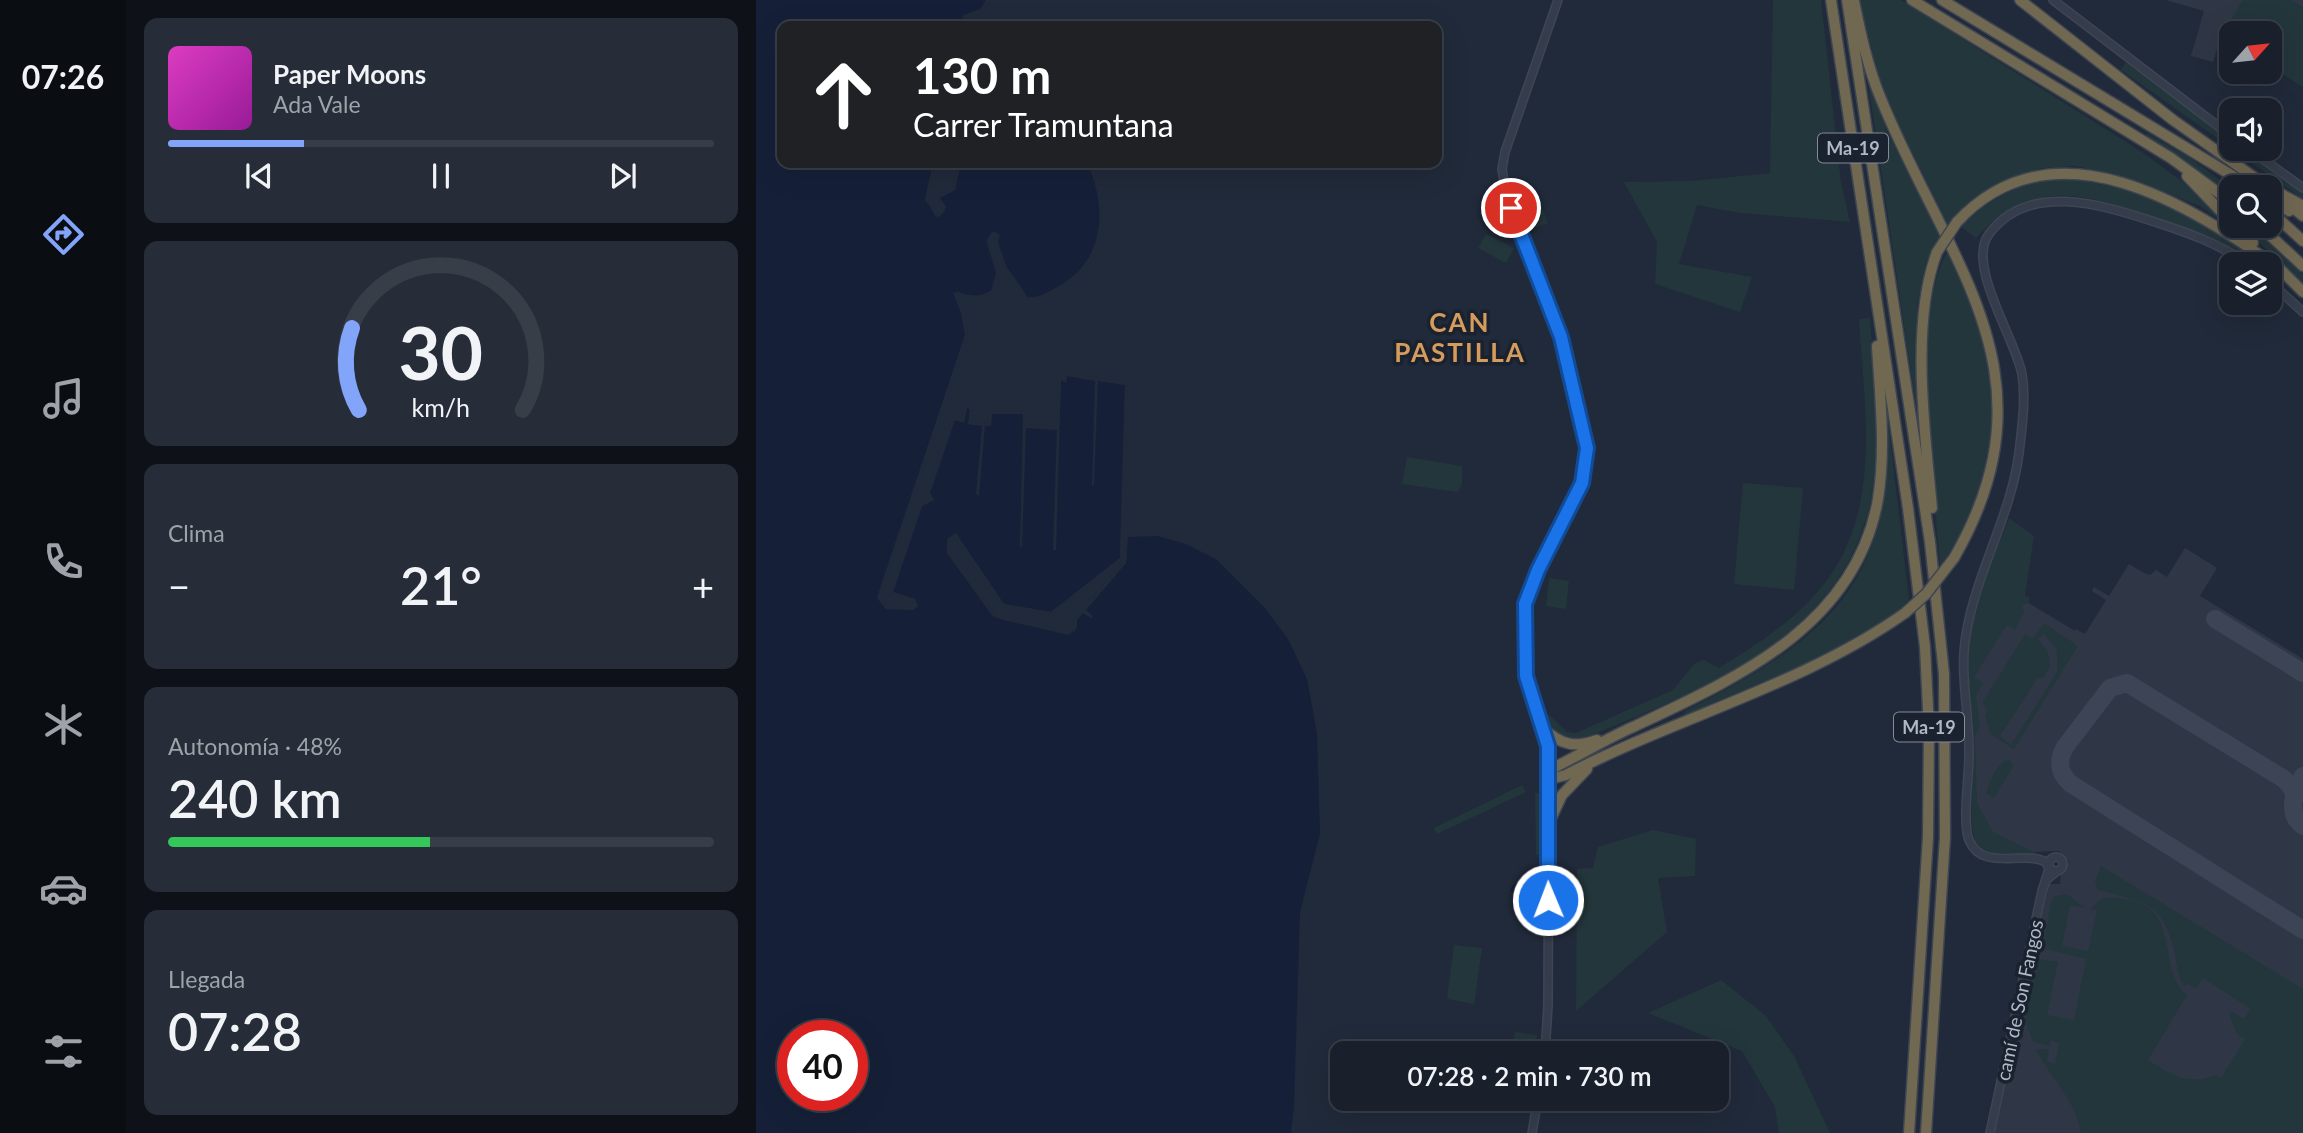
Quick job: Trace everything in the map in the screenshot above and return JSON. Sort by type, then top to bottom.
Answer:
[{"type":"highway","name":"Ma-19","points":[[1831,0],[1916,567],[1928,719],[1927,869],[1909,1133]]},
{"type":"highway","name":"Ma-19","points":[[1847,0],[1930,542],[1944,674],[1946,793],[1926,1133]]},
{"type":"highway","points":[[1854,0],[1881,97],[1972,291],[1986,328],[1996,372],[1997,426],[1992,461],[1972,524],[1954,558],[1926,594],[1905,613],[1868,638],[1827,660],[1560,777],[1548,776],[1553,768],[1718,686],[1785,645],[1811,624],[1855,567],[1871,529],[1881,474],[1876,333],[1879,323]]},
{"type":"highway","points":[[1912,0],[2171,158],[2219,193]]},
{"type":"highway","points":[[1942,0],[2230,175]]},
{"type":"highway","points":[[2020,0],[2173,120],[2251,175]]},
{"type":"highway","points":[[2171,158],[2219,209]]},
{"type":"highway","points":[[2200,158],[2223,175]]},
{"type":"highway","points":[[1930,542],[1932,514],[1926,444],[1924,329],[1926,286],[1937,252],[1957,222],[1990,194],[2019,181],[2050,174],[2080,173],[2131,186],[2182,207],[2229,232],[2257,252]]},
{"type":"highway","points":[[2282,195],[2303,206]]},
{"type":"highway","points":[[2282,199],[2303,218]]},
{"type":"highway","points":[[2282,206],[2303,218]]},
{"type":"highway","points":[[2282,222],[2303,241]]},
{"type":"highway","points":[[2248,238],[2262,252]]},
{"type":"highway","points":[[2273,238],[2303,266]]},
{"type":"highway","points":[[2282,271],[2303,292]]},
{"type":"highway","points":[[1544,729],[1558,741],[1574,745],[1626,730]]},
{"type":"highway","points":[[1548,825],[1562,795],[1572,783],[1585,771],[1619,750]]},
{"type":"street","points":[[1546,1041],[1548,746],[1526,676],[1525,604],[1538,570],[1582,483],[1587,464],[1587,448],[1559,332],[1511,208],[1502,169],[1505,152],[1558,0]]},
{"type":"street","points":[[2053,0],[2219,127]]},
{"type":"street","points":[[2266,161],[2303,188]]},
{"type":"street","points":[[1488,201],[1498,197],[1511,208]]},
{"type":"street","points":[[2042,891],[2049,866],[2051,859],[2060,859],[2062,868],[2056,872],[2049,866],[2041,860],[1985,856],[1973,848],[1967,830],[1970,729],[1963,668],[1966,633],[2012,488],[2023,412],[2022,373],[1983,265],[1983,247],[1995,227],[2016,214],[2042,204],[2077,201],[2115,209],[2194,235],[2226,252]]},
{"type":"street","points":[[2282,293],[2303,312]]},
{"type":"street","name":"camí de Son Fangos","points":[[1990,1133],[2042,891],[2049,877],[2056,872]]},
{"type":"street","points":[[1532,1133],[1536,1111]]},
{"type":"shaded area","points":[[756,0],[986,0],[980,9],[962,16],[963,21],[777,21],[777,168],[932,168],[925,198],[936,217],[945,211],[940,198],[955,190],[960,168],[1089,168],[1098,197],[1098,232],[1085,263],[1073,276],[1046,293],[1027,297],[1003,261],[998,233],[992,232],[987,240],[996,272],[994,287],[990,292],[978,295],[957,291],[965,335],[877,598],[886,609],[913,610],[918,606],[915,599],[893,592],[922,506],[934,500],[929,493],[955,420],[964,422],[967,408],[970,409],[968,424],[991,426],[992,414],[1023,414],[1023,427],[1059,430],[1061,379],[1066,376],[1125,385],[1120,558],[1051,612],[1004,604],[956,534],[947,539],[947,553],[991,614],[1003,620],[1066,634],[1075,631],[1077,620],[1126,563],[1128,537],[1158,536],[1186,544],[1216,559],[1265,608],[1288,639],[1307,679],[1317,733],[1320,834],[1300,912],[1291,1133],[756,1133]]},
{"type":"shaded area","points":[[2166,0],[2303,0],[2303,87],[2282,53],[2282,21],[2219,21],[2219,42],[2213,62],[2191,56],[2204,11]]},
{"type":"shaded area","points":[[2185,548],[2217,568],[2200,596],[2303,659],[2303,1133],[1995,1133],[2047,884],[2060,884],[2061,874],[2069,862],[2059,851],[2003,853],[1974,832],[1975,719],[1970,638],[1987,578],[2075,631],[2076,629],[2085,634],[2106,600],[2092,591],[2094,587],[2109,596],[2129,564],[2144,573],[2150,575],[2156,570],[2167,577]]},
{"type":"shaded area","points":[[1520,882],[1526,888],[1525,896],[1530,903],[1526,909],[1520,907],[1518,899],[1510,891],[1513,885]]},
{"type":"green space","points":[[1773,0],[1821,0],[1841,183],[1850,222],[1740,213],[1697,205],[1679,264],[1752,277],[1740,312],[1655,284],[1657,242],[1624,182],[1692,181],[1770,173]]},
{"type":"green space","points":[[1859,0],[1901,0],[2142,152],[2184,183],[2219,220],[2202,207],[2140,182],[2076,166],[2042,168],[2009,178],[1987,189],[1948,225],[1891,110],[1879,78]]},
{"type":"green space","points":[[2243,0],[2291,0],[2303,7],[2303,87],[2282,74],[2282,21],[2230,21]]},
{"type":"green space","points":[[2126,62],[2219,132],[2219,139],[2121,70]]},
{"type":"green space","points":[[1867,75],[1887,131],[1940,237],[1926,262],[1917,305],[1922,446]]},
{"type":"green space","points":[[2148,134],[2190,158],[2219,179],[2219,187],[2146,137]]},
{"type":"green space","points":[[2249,161],[2258,161],[2278,175],[2269,175]]},
{"type":"green space","points":[[2053,178],[2110,186],[2137,194],[2189,217],[2219,234],[2219,238],[2225,238],[2246,252],[2232,252],[2216,241],[2192,231],[2115,205],[2072,196],[2032,200],[2013,208],[1994,220],[1976,238],[1960,226],[2003,195]]},
{"type":"green space","points":[[2282,178],[2303,193],[2303,199],[2282,184]]},
{"type":"green space","points":[[1536,192],[1548,223],[1533,229],[1520,199]]},
{"type":"green space","points":[[1486,234],[1514,248],[1506,263],[1478,248]]},
{"type":"green space","points":[[2254,238],[2264,238],[2279,252],[2269,252]]},
{"type":"green space","points":[[1948,250],[1970,299],[1983,337],[1992,406],[1986,463],[1978,491],[1968,518],[1940,566],[1927,403],[1927,359],[1929,317],[1936,280]]},
{"type":"green space","points":[[2282,255],[2303,274],[2303,283],[2282,264]]},
{"type":"green space","points":[[1870,318],[1876,408],[1876,454],[1871,498],[1856,547],[1831,589],[1798,624],[1759,654],[1716,679],[1580,740],[1560,736],[1545,718],[1549,715],[1567,732],[1576,733],[1673,690],[1695,663],[1704,660],[1719,668],[1762,640],[1801,609],[1824,584],[1843,555],[1855,523],[1862,490],[1866,422],[1859,319]]},
{"type":"green space","points":[[1888,420],[1909,600],[1866,635],[1836,651],[1685,715],[1684,712],[1753,674],[1812,631],[1837,606],[1858,576],[1873,541],[1886,490]]},
{"type":"green space","points":[[1407,457],[1462,466],[1462,485],[1458,492],[1402,484]]},
{"type":"green space","points":[[1743,483],[1803,488],[1794,590],[1734,584]]},
{"type":"green space","points":[[2009,518],[2034,536],[2025,596],[2029,597],[2029,603],[2022,605],[2024,613],[2015,630],[2007,625],[1974,677],[1983,683],[1976,696],[1980,725],[1975,737],[1977,803],[1993,832],[2038,854],[1988,853],[1976,843],[1971,825],[1973,720],[1967,679],[1969,636],[1988,570]]},
{"type":"green space","points":[[1549,578],[1569,581],[1566,609],[1546,606]]},
{"type":"green space","points":[[2044,623],[2078,646],[2014,749],[1990,734],[1985,716],[1988,711],[1982,703],[2025,634],[2033,639]],"holes":[[[2044,633],[2057,650],[2057,672],[2011,745],[2000,736],[2037,679],[2043,678],[2050,666],[2048,652],[2038,639]]]},
{"type":"green space","points":[[2007,759],[2014,765],[1994,798],[1986,793],[1997,769]]},
{"type":"green space","points":[[1522,785],[1526,792],[1437,834],[1434,828]]},
{"type":"green space","points":[[1535,793],[1540,793],[1542,855],[1536,855]]},
{"type":"green space","points":[[1653,830],[1696,839],[1695,876],[1658,878],[1667,932],[1576,1011],[1577,869],[1593,868],[1598,847]]},
{"type":"green space","points":[[2101,866],[2303,989],[2303,1133],[2081,1133],[2068,1099],[2035,1049],[2049,1049],[2047,1061],[2055,1064],[2059,1043],[2051,1040],[2049,1046],[2033,1042],[2025,1020],[2039,959],[2058,962],[2047,1015],[2074,1020],[2086,959],[2043,948],[2051,902],[2055,896],[2067,894],[2085,908],[2070,905],[2062,946],[2088,951],[2097,910],[2090,909],[2103,898],[2130,900],[2148,907],[2159,919],[2171,967],[2177,983],[2187,995],[2148,1060],[2165,1070],[2189,1079],[2216,1075],[2221,1078],[2245,1039],[2237,1034],[2229,1014],[2231,1011],[2244,1019],[2251,1009],[2203,978],[2196,989],[2188,984],[2184,986],[2165,923],[2150,907],[2140,902],[2098,890],[2095,881]]},
{"type":"green space","points":[[1454,945],[1482,948],[1474,1004],[1447,999]]},
{"type":"green space","points":[[1721,980],[1765,1015],[1794,1056],[1830,1133],[1779,1133],[1775,1107],[1742,1051],[1729,1046],[1729,1041],[1717,1041],[1648,1013]]},
{"type":"green space","points":[[1515,1032],[1537,1035],[1536,1041],[1514,1041]]},
{"type":"pier","points":[[932,168],[935,168],[928,200],[938,214],[942,209],[937,196],[952,187],[957,168],[960,168],[955,190],[940,198],[946,207],[939,218],[925,200]]},
{"type":"pier","points":[[995,232],[1000,235],[998,242],[1009,274],[1017,284],[1014,286],[1006,275],[994,243],[997,237],[992,236],[990,244],[1000,281],[993,293],[985,299],[975,301],[958,296],[967,320],[968,336],[880,597],[887,605],[915,605],[891,597],[889,592],[919,504],[929,500],[926,492],[952,418],[961,418],[964,405],[973,406],[972,421],[988,423],[991,410],[1024,411],[1027,413],[1027,424],[1056,426],[1059,377],[1066,373],[1126,382],[1126,563],[1086,610],[1093,616],[1091,618],[1083,613],[1077,620],[1077,628],[1068,635],[994,617],[947,553],[947,539],[956,533],[1004,604],[1051,612],[1120,558],[1125,385],[1098,381],[1092,485],[1095,381],[1067,376],[1066,383],[1061,380],[1056,550],[1053,550],[1057,430],[1026,428],[1020,547],[1023,414],[992,414],[991,426],[985,426],[979,495],[976,494],[982,426],[968,424],[970,409],[967,408],[964,423],[955,420],[930,493],[934,500],[922,506],[893,592],[915,599],[918,606],[913,610],[886,609],[877,598],[965,335],[964,321],[953,292],[976,297],[991,291],[996,273],[987,240]],"holes":[[[955,538],[1002,607],[1050,615],[1123,562],[1074,618],[1072,628],[1066,631],[993,612],[951,552],[951,541]]]},
{"type":"taxiway","points":[[2215,619],[2303,673]]},
{"type":"taxiway","points":[[2295,798],[2292,788],[2284,779],[2127,683],[2110,688],[2065,747],[2060,762],[2064,776],[2071,784],[2303,930]]},
{"type":"taxiway","points":[[2303,776],[2293,802],[2295,815],[2303,826]]},
{"type":"district","name":"CAN PASTILLA","points":[[1460,337]]},
{"type":"route","points":[[1511,208],[1561,337],[1587,448],[1587,464],[1582,483],[1538,570],[1525,604],[1526,676],[1544,729],[1549,755],[1548,900]]}]
